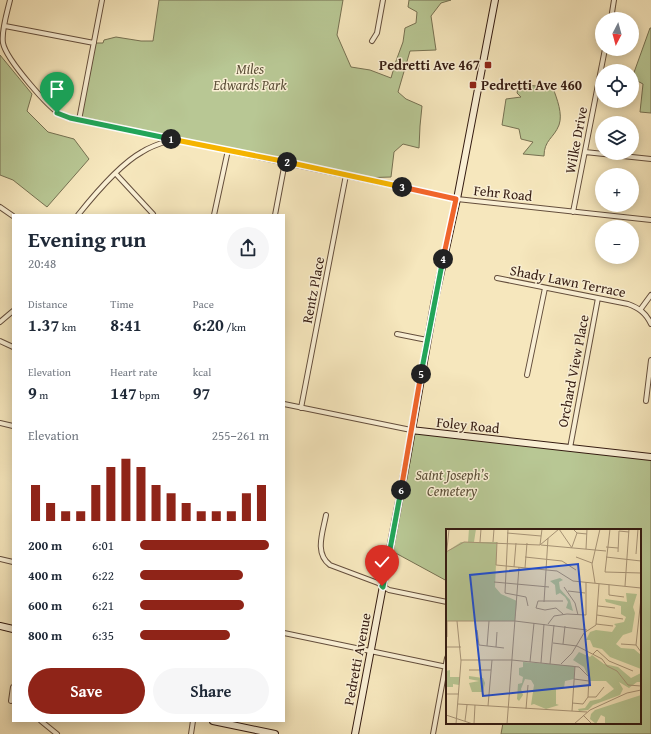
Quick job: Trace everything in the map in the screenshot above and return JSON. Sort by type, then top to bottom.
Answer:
[{"type":"street","name":"Fehr Road","points":[[10,0],[3,35],[4,46],[8,56],[48,105],[57,113],[70,118],[456,199],[651,220]]},
{"type":"street","points":[[79,120],[102,0]]},
{"type":"street","points":[[372,41],[377,33],[383,0]]},
{"type":"street","name":"Pedretti Avenue","points":[[355,734],[412,430],[427,340],[495,0]]},
{"type":"street","points":[[612,12],[614,0]]},
{"type":"street","points":[[5,26],[94,43]]},
{"type":"street","name":"Wilke Drive","points":[[573,212],[604,56]]},
{"type":"street","points":[[79,214],[126,163],[141,152],[172,140]]},
{"type":"street","points":[[214,214],[228,150]]},
{"type":"street","points":[[585,152],[651,159]]},
{"type":"street","points":[[274,214],[285,162]]},
{"type":"street","points":[[116,174],[153,214]]},
{"type":"street","name":"Rentz Place","points":[[301,408],[346,176]]},
{"type":"street","points":[[0,207],[12,215]]},
{"type":"street","name":"Shady Lawn Terrace","points":[[497,278],[628,304],[640,310],[648,318],[651,324]]},
{"type":"street","points":[[527,376],[545,288]]},
{"type":"street","points":[[640,310],[651,295]]},
{"type":"street","name":"Orchard View Place","points":[[570,448],[598,298]]},
{"type":"street","points":[[0,322],[12,312]]},
{"type":"street","points":[[397,334],[427,340]]},
{"type":"street","points":[[0,341],[12,347]]},
{"type":"street","points":[[646,401],[651,360]]},
{"type":"street","name":"Foley Road","points":[[285,404],[412,430],[651,457]]},
{"type":"street","points":[[0,423],[12,426]]},
{"type":"street","points":[[326,515],[320,544],[321,554],[325,560],[334,567],[378,583],[389,590],[446,602]]},
{"type":"street","points":[[0,560],[12,562]]},
{"type":"street","points":[[0,626],[12,629]]},
{"type":"street","points":[[285,632],[446,666],[432,734]]},
{"type":"street","points":[[42,722],[57,734]]},
{"type":"street","points":[[191,734],[194,722]]},
{"type":"street","points":[[218,722],[275,734]]},
{"type":"green space","name":"Miles Edwards Park","points":[[159,0],[343,0],[337,35],[351,67],[370,70],[391,78],[403,42],[405,28],[416,23],[417,12],[408,7],[409,0],[451,0],[441,3],[431,16],[436,50],[410,51],[398,92],[406,99],[422,106],[419,148],[403,144],[394,152],[391,177],[359,178],[79,120],[94,43],[103,43],[104,40],[116,37],[141,41],[153,41]]},
{"type":"green space","points":[[651,28],[651,113],[640,112],[643,84],[639,82],[639,64],[637,64]]},
{"type":"green space","points":[[0,55],[32,94],[27,111],[48,132],[74,139],[89,159],[47,207],[13,180],[0,175]]},
{"type":"green space","points":[[519,84],[553,88],[559,106],[560,121],[557,129],[547,143],[544,156],[523,154],[533,142],[521,139],[519,129],[502,125],[506,99],[521,97],[517,93]]},
{"type":"green space","name":"Saint Joseph’s Cemetery","points":[[411,430],[651,457],[651,734],[501,734],[503,724],[641,724],[641,529],[446,529],[446,580],[390,550]]},
{"type":"place","name":"Pedretti Ave 467","points":[[488,65]]},
{"type":"place","name":"Pedretti Ave 460","points":[[473,85]]},
{"type":"route","points":[[57,113],[70,118],[172,140],[285,162],[456,199],[435,299],[407,459],[383,587],[382,586]]}]
